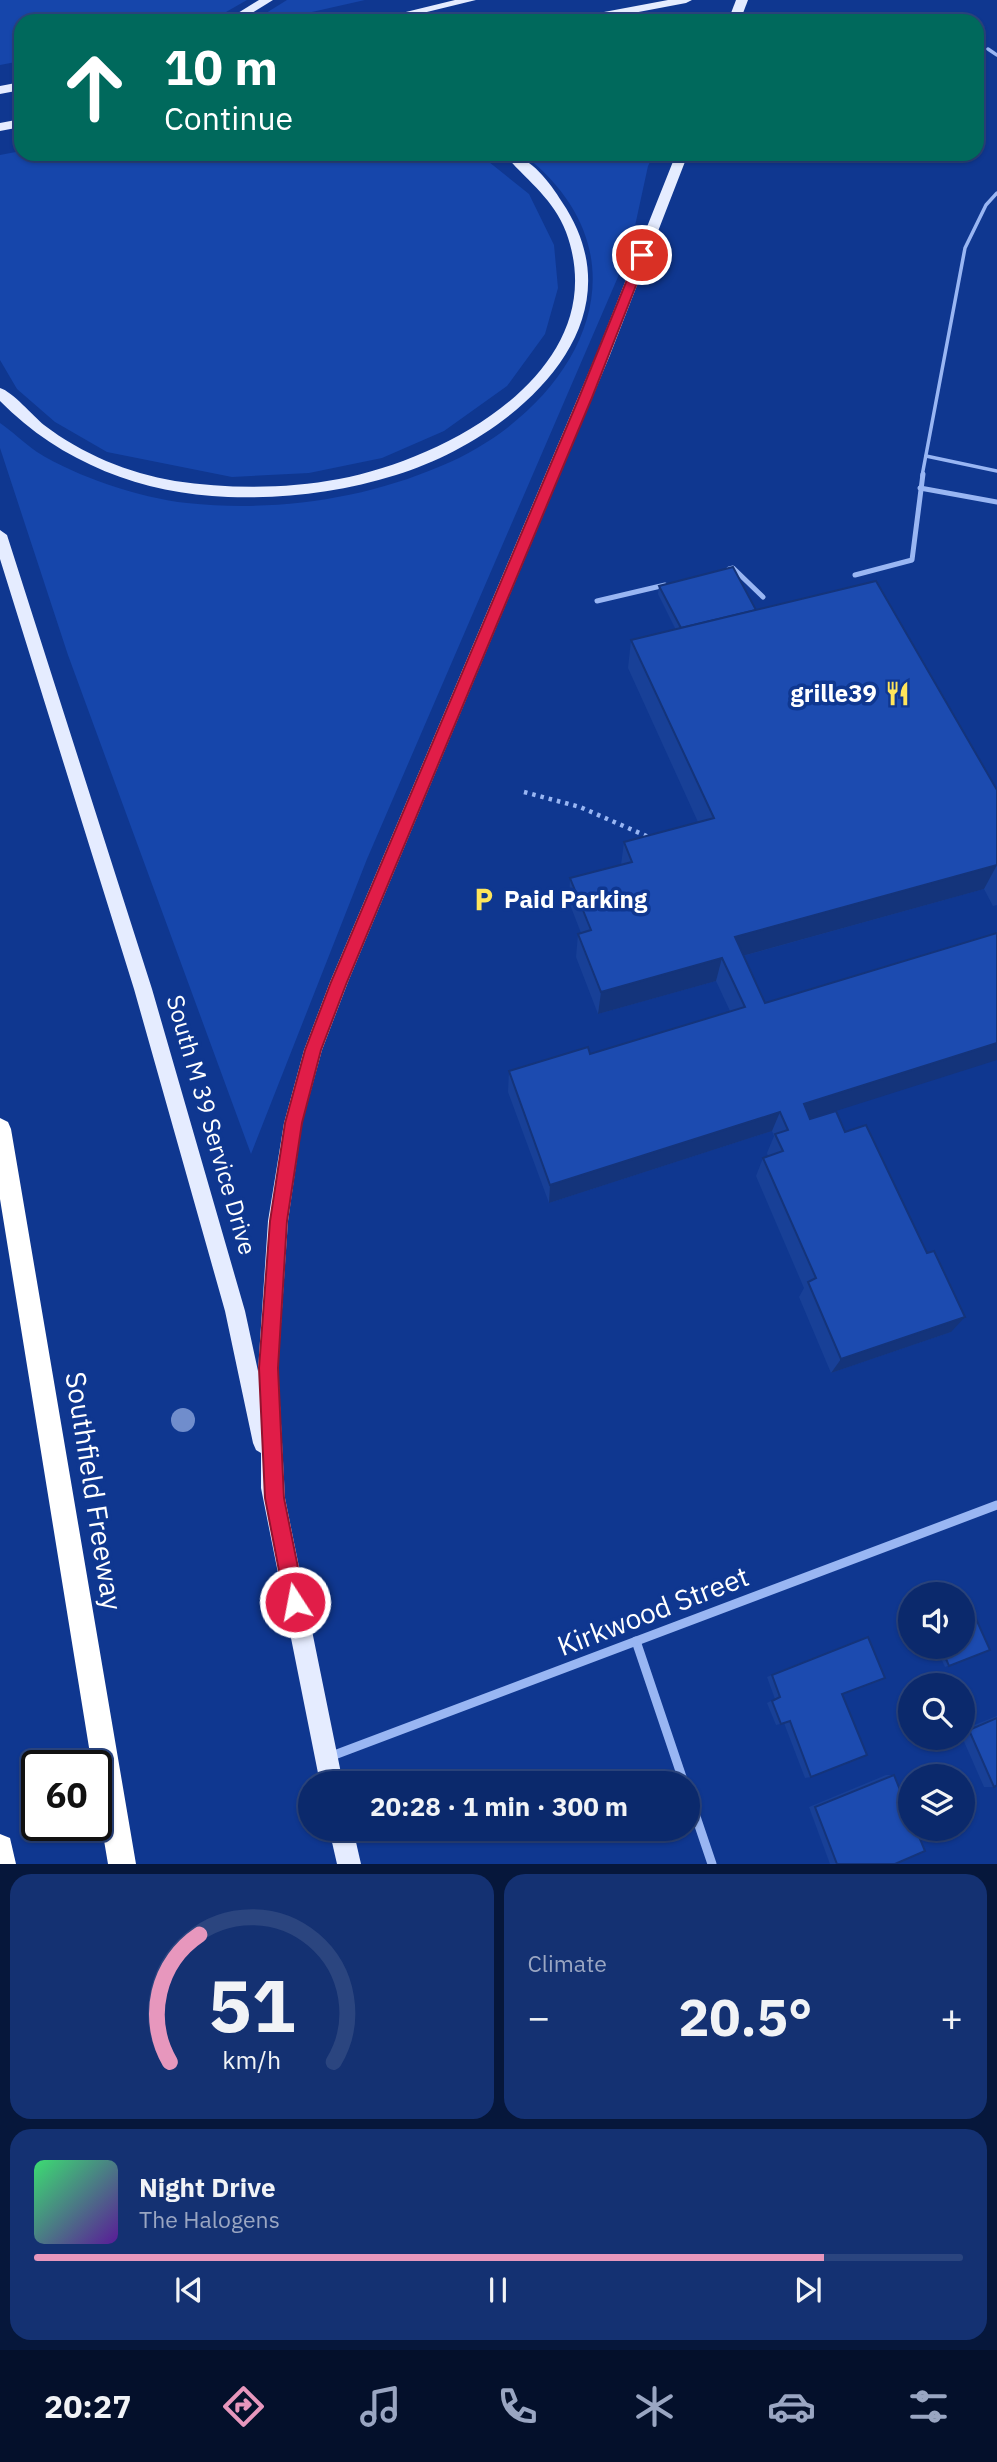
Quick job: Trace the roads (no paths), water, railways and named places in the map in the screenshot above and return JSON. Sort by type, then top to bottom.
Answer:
[{"type":"highway","name":"Southfield Freeway","points":[[0,1129],[121,1864]]},
{"type":"highway","points":[[0,1848],[2,1864]]},
{"type":"main road","points":[[243,14],[267,0]]},
{"type":"main road","points":[[407,14],[470,0]]},
{"type":"main road","points":[[610,14],[686,0]]},
{"type":"main road","points":[[0,394],[47,435],[78,455],[124,473],[175,486],[253,492],[331,486],[385,473],[435,455],[477,433],[521,400],[554,363],[576,317],[581,297],[581,257],[568,220],[541,181],[518,161]]},
{"type":"main road","points":[[274,1498],[268,1368],[278,1221],[293,1123],[313,1050],[339,982],[598,368],[679,161]]},
{"type":"main road","name":"South M 39 Service Drive","points":[[0,535],[143,989],[235,1311],[328,1771]]},
{"type":"main road","points":[[344,1841],[349,1864]]},
{"type":"street","name":"Kirkwood Street","points":[[325,1759],[997,1505]]},
{"type":"street","points":[[636,1641],[680,1771]]},
{"type":"street","points":[[700,1828],[712,1864]]},
{"type":"lane","points":[[988,49],[997,55]]},
{"type":"lane","points":[[855,575],[912,560],[920,488],[965,248],[985,205],[997,193]]},
{"type":"lane","points":[[926,456],[997,471]]},
{"type":"lane","points":[[920,488],[997,502]]},
{"type":"lane","points":[[720,571],[733,568],[763,597]]},
{"type":"lane","points":[[597,601],[671,583]]},
{"type":"place","name":"grille39","points":[[897,694]]},
{"type":"place","name":"Paid Parking","points":[[484,900]]}]
